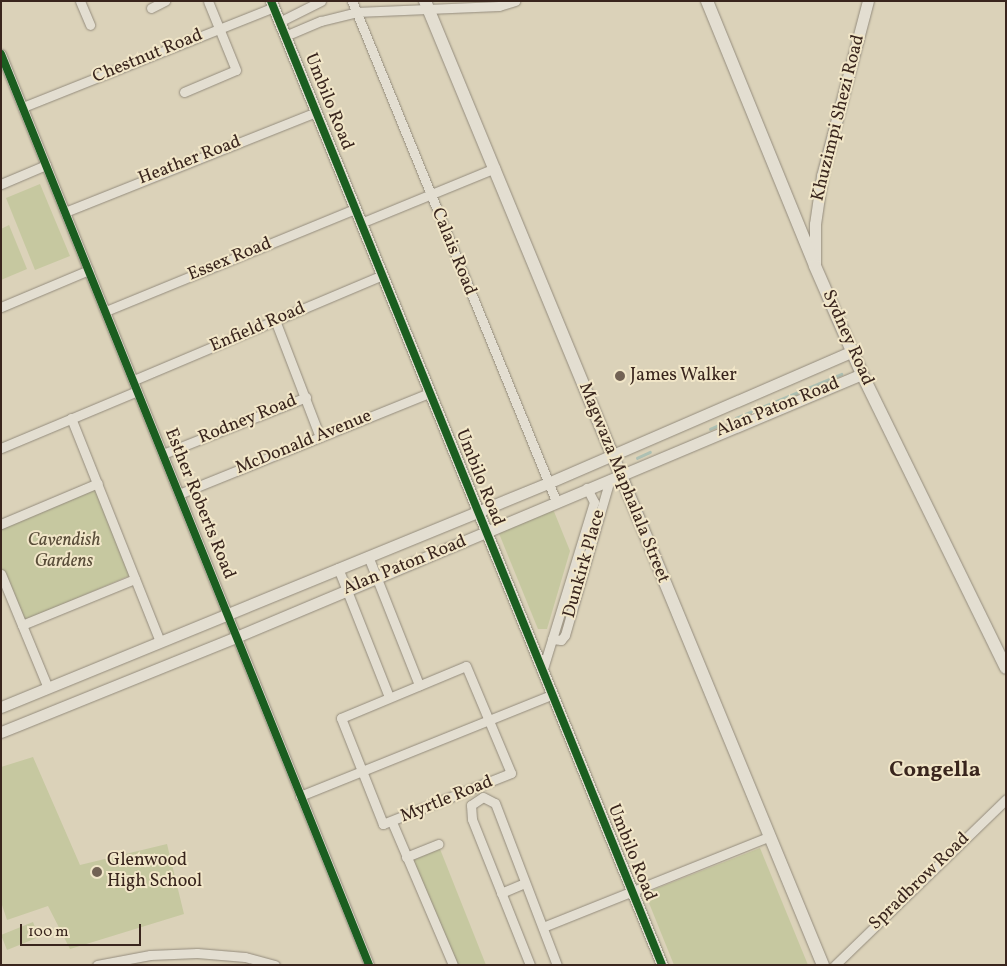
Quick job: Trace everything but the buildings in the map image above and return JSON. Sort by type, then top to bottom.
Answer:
[{"type":"main road","name":"Sydney Road","points":[[707,1],[815,266],[862,374],[1006,668]]},
{"type":"main road","name":"Magwaza Maphalala Street","points":[[426,5],[612,453],[615,477],[823,965]]},
{"type":"street","points":[[80,1],[90,25]]},
{"type":"street","points":[[151,8],[166,1]]},
{"type":"street","points":[[184,92],[235,71],[208,1]]},
{"type":"street","points":[[279,22],[321,1]]},
{"type":"street","name":"Calais Road","points":[[352,1],[429,195],[556,501]]},
{"type":"street","points":[[285,36],[321,21],[356,12],[426,5],[499,6],[515,1]]},
{"type":"street","name":"Khuzimpi Shezi Road","points":[[815,266],[815,224],[822,176],[868,1]]},
{"type":"street","name":"Chestnut Road","points":[[23,107],[219,28],[272,4]]},
{"type":"street","name":"Umbilo Road","points":[[272,4],[550,695],[662,965]]},
{"type":"street","name":"Esther Roberts Road","points":[[1,54],[369,965]]},
{"type":"street","name":"Heather Road","points":[[65,212],[316,112]]},
{"type":"street","points":[[1,184],[46,165]]},
{"type":"street","points":[[361,223],[495,168]]},
{"type":"street","name":"Essex Road","points":[[106,311],[355,209]]},
{"type":"street","points":[[1,307],[89,270]]},
{"type":"street","name":"Enfield Road","points":[[134,380],[382,276]]},
{"type":"street","points":[[276,320],[320,437]]},
{"type":"street","name":"Alan Paton Road","points":[[1,707],[548,483],[612,453],[853,351]]},
{"type":"street","name":"Alan Paton Road","points":[[1,732],[236,637],[486,533],[734,425],[862,374]]},
{"type":"street","points":[[1,448],[137,391]]},
{"type":"street","name":"McDonald Avenue","points":[[179,494],[429,393]]},
{"type":"street","name":"Rodney Road","points":[[163,454],[306,397]]},
{"type":"street","points":[[727,405],[734,425]]},
{"type":"street","points":[[71,418],[160,642]]},
{"type":"street","name":"Dunkirk Place","points":[[552,639],[564,637],[580,580],[580,561],[615,477]]},
{"type":"street","points":[[1,524],[98,483]]},
{"type":"street","points":[[542,672],[571,577],[580,561],[594,502],[587,488]]},
{"type":"street","points":[[368,556],[419,685]]},
{"type":"street","points":[[338,568],[389,697]]},
{"type":"street","points":[[1,574],[48,688]]},
{"type":"street","points":[[571,577],[580,580]]},
{"type":"street","points":[[22,625],[135,579]]},
{"type":"street","name":"Myrtle Road","points":[[468,666],[511,773],[392,822],[382,823],[341,718],[389,697],[468,666]]},
{"type":"street","points":[[300,796],[550,695]]},
{"type":"street","points":[[530,965],[472,818],[471,805],[477,799],[487,797],[495,803],[557,965]]},
{"type":"street","name":"Spradbrow Road","points":[[834,965],[1006,799]]},
{"type":"street","points":[[392,822],[453,965]]},
{"type":"street","points":[[542,927],[768,837]]},
{"type":"street","points":[[406,857],[439,844]]},
{"type":"street","points":[[502,893],[525,883]]},
{"type":"street","points":[[97,965],[150,955],[197,953],[245,957],[275,965]]},
{"type":"green space","points":[[40,184],[70,256],[35,270],[6,198]]},
{"type":"green space","points":[[9,225],[27,269],[1,280],[1,229]]},
{"type":"green space","name":"Cavendish Gardens","points":[[95,488],[131,575],[24,621],[1,567],[1,528]]},
{"type":"green space","points":[[553,509],[570,551],[547,629],[538,629],[498,531]]},
{"type":"green space","points":[[33,757],[80,865],[167,844],[184,914],[70,949],[48,906],[7,920],[1,902],[1,767]]},
{"type":"green space","points":[[760,848],[808,965],[674,965],[645,893]]},
{"type":"green space","points":[[440,849],[486,965],[456,965],[410,860]]},
{"type":"green space","points":[[33,922],[39,937],[7,950],[1,935]]},
{"type":"waterway","points":[[736,418],[841,374]]},
{"type":"waterway","points":[[710,429],[721,424]]},
{"type":"waterway","points":[[637,458],[650,452]]},
{"type":"cycle path","points":[[271,1],[662,965]]},
{"type":"cycle path","points":[[1,54],[369,965]]},
{"type":"place","name":"James Walker","points":[[620,376]]},
{"type":"place","name":"Glenwood High School","points":[[97,872]]},
{"type":"district","name":"Congella","points":[[935,771]]}]
